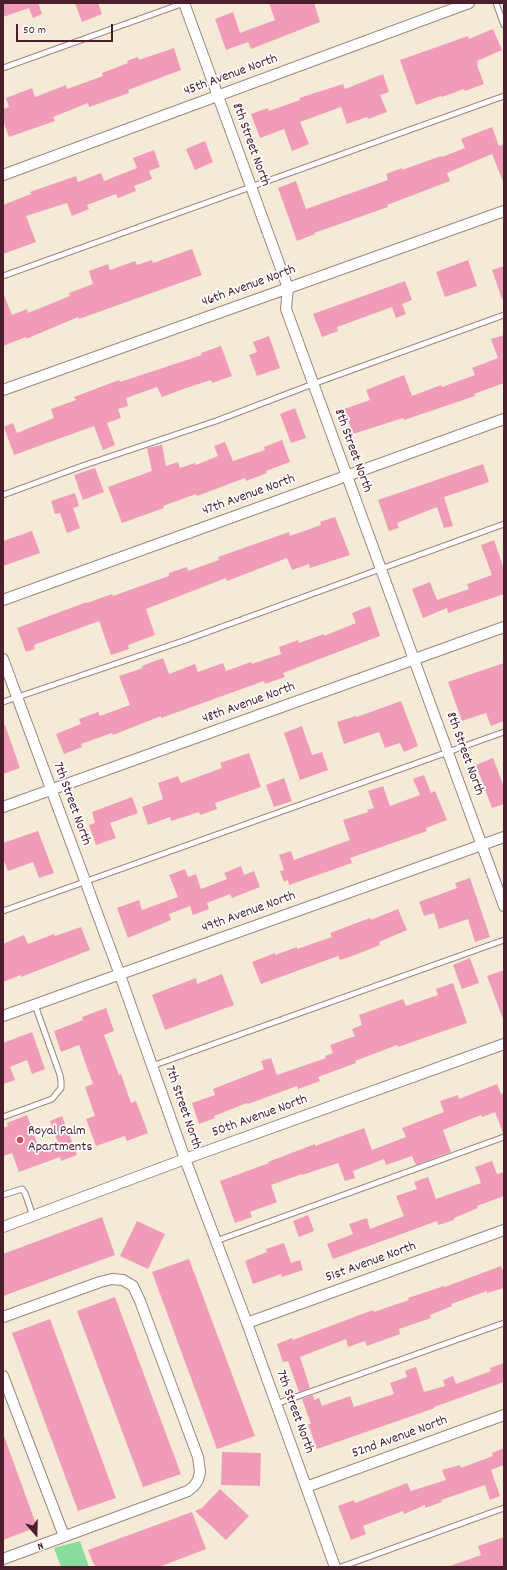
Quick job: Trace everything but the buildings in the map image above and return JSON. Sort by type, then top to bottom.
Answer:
[{"type":"street","name":"8th Street North","points":[[184,3],[288,288],[286,309],[504,906]]},
{"type":"street","name":"45th Avenue North","points":[[3,175],[469,3]]},
{"type":"street","name":"46th Avenue North","points":[[3,390],[504,211]]},
{"type":"street","name":"47th Avenue North","points":[[3,600],[504,419]]},
{"type":"street","name":"48th Avenue North","points":[[3,808],[414,658],[504,627]]},
{"type":"street","name":"7th Street North","points":[[3,659],[16,698],[120,975],[185,1159],[247,1323],[335,1567]]},
{"type":"street","name":"49th Avenue North","points":[[3,1016],[504,837]]},
{"type":"street","name":"50th Avenue North","points":[[3,1227],[185,1159],[504,1044]]},
{"type":"street","name":"51st Avenue North","points":[[247,1323],[504,1230]]},
{"type":"street","points":[[3,1317],[112,1279],[123,1280],[133,1286],[140,1300],[198,1457],[200,1472],[198,1480],[188,1491],[3,1559]]},
{"type":"street","points":[[3,1376],[64,1536]]},
{"type":"street","name":"52nd Avenue North","points":[[306,1487],[504,1415]]},
{"type":"lane","points":[[3,68],[184,3]]},
{"type":"lane","points":[[496,3],[504,25]]},
{"type":"lane","points":[[3,276],[504,96]]},
{"type":"lane","points":[[3,495],[85,465],[216,421],[313,384],[504,315]]},
{"type":"lane","points":[[3,702],[183,641],[504,524]]},
{"type":"lane","points":[[3,911],[85,883],[504,732]]},
{"type":"lane","points":[[152,1066],[504,940]]},
{"type":"lane","points":[[3,1117],[52,1099],[61,1088],[60,1075],[35,1005]]},
{"type":"lane","points":[[216,1241],[504,1137]]},
{"type":"lane","points":[[3,1195],[22,1189],[25,1193],[33,1216]]},
{"type":"lane","points":[[276,1404],[504,1323]]},
{"type":"lane","points":[[341,1567],[504,1508]]},
{"type":"green space","points":[[80,1541],[89,1567],[61,1567],[54,1548]]},
{"type":"place","name":"Royal Palm Apartments","points":[[20,1140]]}]
